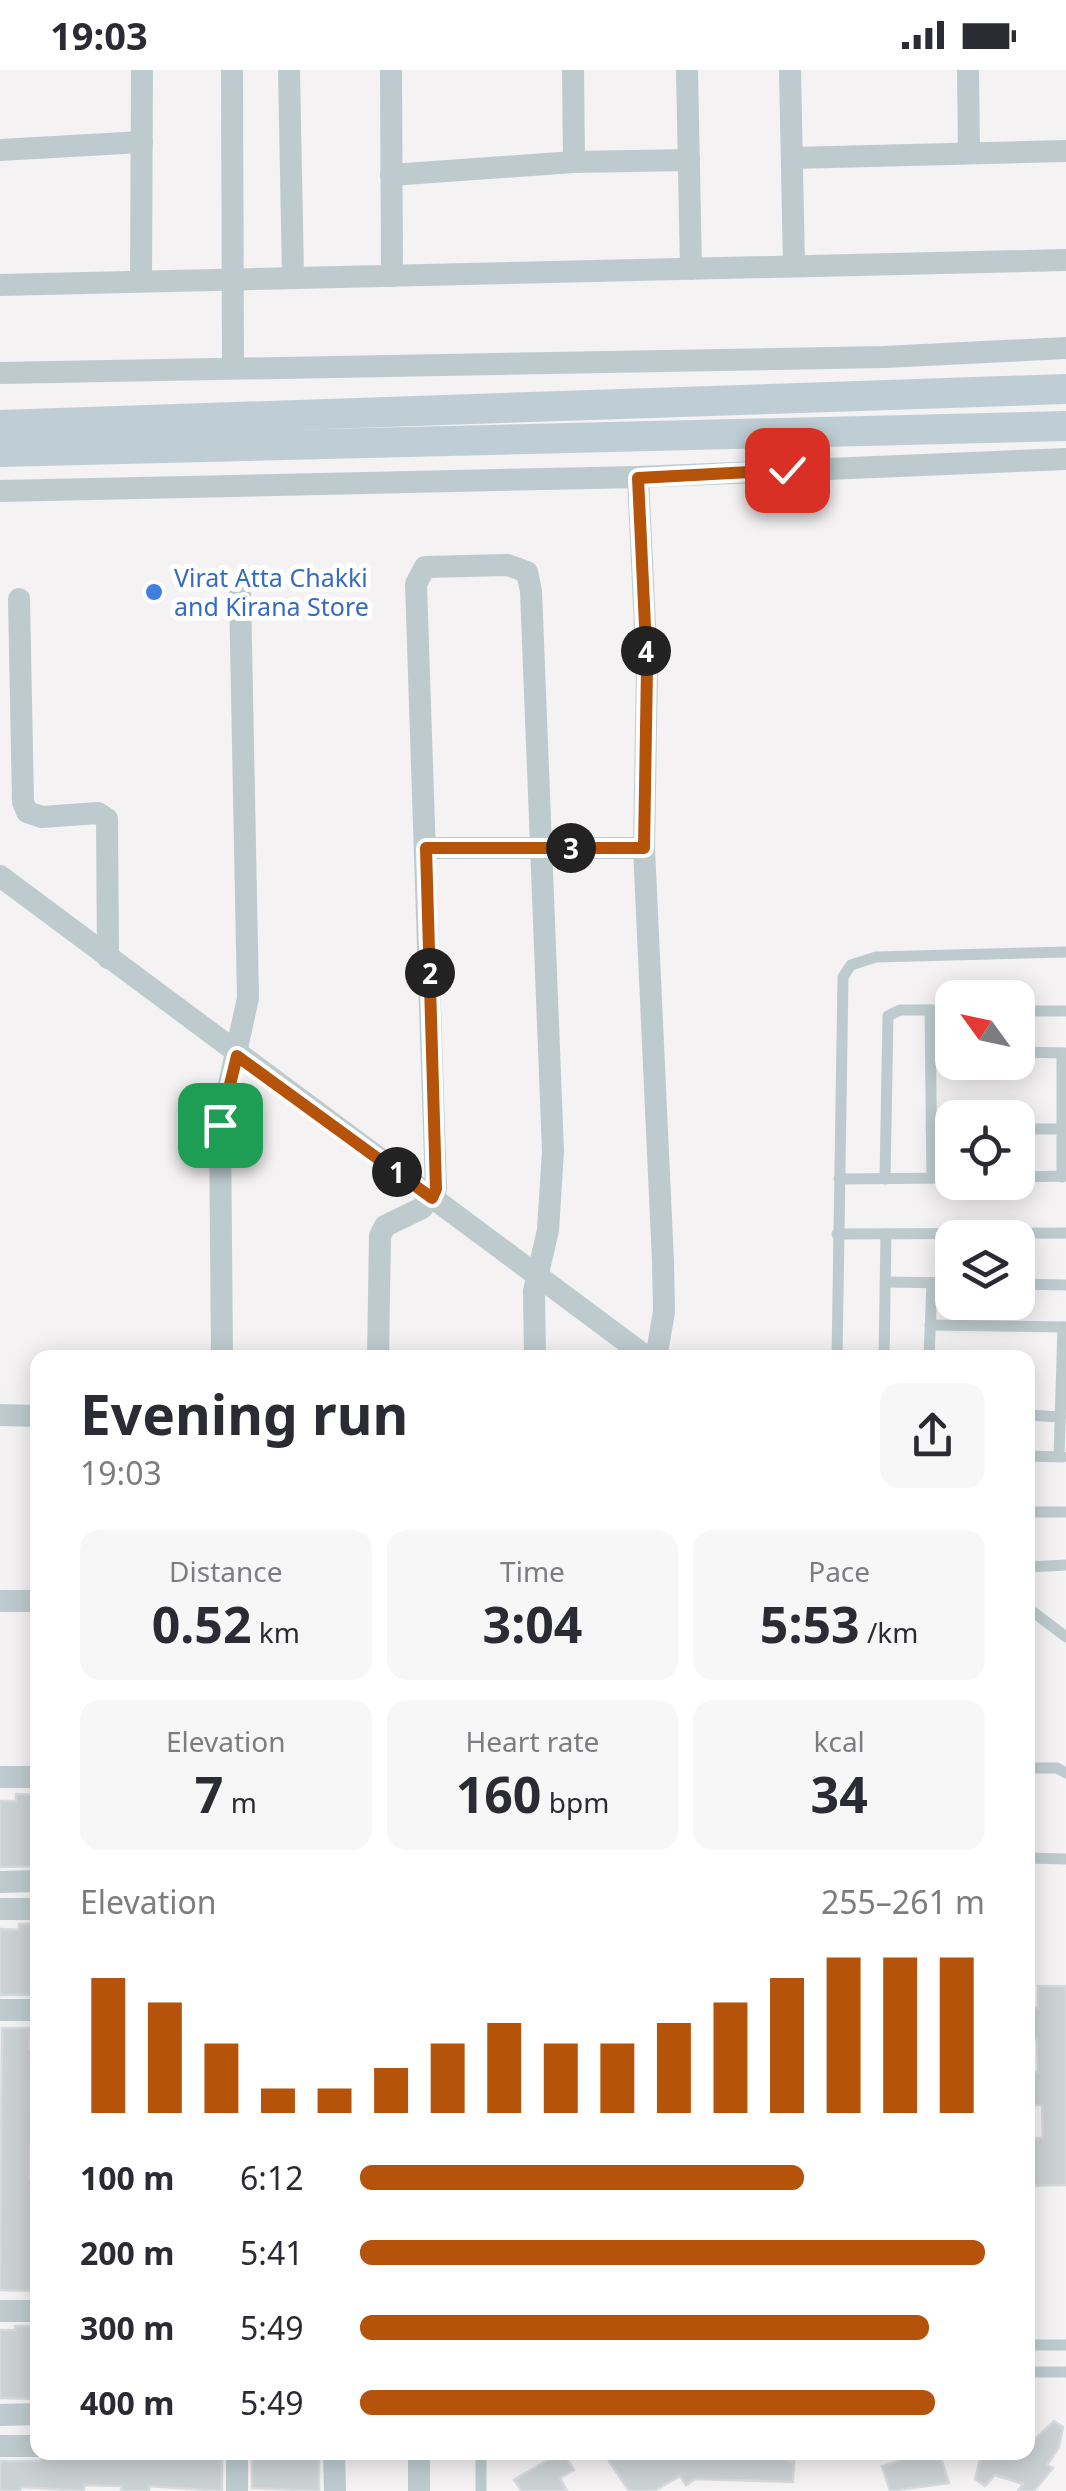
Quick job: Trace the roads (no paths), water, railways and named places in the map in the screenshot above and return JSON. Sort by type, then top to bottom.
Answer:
[{"type":"street","points":[[141,280],[142,70]]},
{"type":"street","points":[[232,70],[233,366]]},
{"type":"street","points":[[289,70],[293,276]]},
{"type":"street","points":[[391,70],[392,276]]},
{"type":"street","points":[[572,70],[574,162]]},
{"type":"street","points":[[687,70],[692,269]]},
{"type":"street","points":[[790,70],[794,266]]},
{"type":"street","points":[[968,70],[969,153]]},
{"type":"street","points":[[0,150],[142,142]]},
{"type":"street","points":[[792,158],[1066,151]]},
{"type":"street","points":[[391,175],[574,162],[689,160]]},
{"type":"street","points":[[0,286],[1066,260]]},
{"type":"street","points":[[0,373],[884,357],[1066,348]]},
{"type":"street","points":[[0,425],[1066,389]]},
{"type":"street","points":[[0,452],[1066,426]]},
{"type":"street","points":[[0,491],[638,478],[1066,459]]},
{"type":"street","points":[[638,478],[647,668],[644,848],[663,1248],[664,1312],[657,1350]]},
{"type":"street","points":[[378,1350],[380,1236],[384,1226],[432,1198],[436,1189],[416,584],[425,567],[508,565],[520,567],[529,578],[553,1152],[548,1230],[537,1275],[535,1350]]},
{"type":"street","points":[[222,1350],[220,1125],[248,998],[240,592]]},
{"type":"street","points":[[18,599],[22,802],[27,812],[42,817],[98,813],[107,819],[108,958]]},
{"type":"street","points":[[426,848],[644,848]]},
{"type":"street","points":[[0,876],[637,1350]]},
{"type":"street","points":[[0,1415],[30,1416]]},
{"type":"street","points":[[0,1601],[30,1601]]},
{"type":"street","points":[[0,1777],[30,1777]]},
{"type":"street","points":[[0,1882],[30,1881]]},
{"type":"street","points":[[0,1909],[30,1909]]},
{"type":"street","points":[[0,2010],[30,2010]]},
{"type":"street","points":[[0,2311],[30,2311]]},
{"type":"street","points":[[0,2414],[30,2414]]},
{"type":"street","points":[[0,2446],[30,2446]]},
{"type":"street","points":[[237,2460],[237,2491]]},
{"type":"street","points":[[334,2460],[335,2491]]},
{"type":"street","points":[[419,2460],[419,2491]]},
{"type":"lane","points":[[837,1350],[843,977],[851,965],[876,956],[1066,952]]},
{"type":"lane","points":[[838,1180],[932,1178],[930,1010]]},
{"type":"lane","points":[[885,1179],[888,1016],[894,1011],[935,1010]]},
{"type":"lane","points":[[1035,1011],[1066,1011]]},
{"type":"lane","points":[[931,1051],[935,1051]]},
{"type":"lane","points":[[1035,1052],[1064,1053],[1064,1176],[1035,1177]]},
{"type":"lane","points":[[1035,1129],[1061,1130]]},
{"type":"lane","points":[[837,1234],[1066,1233]]},
{"type":"lane","points":[[884,1350],[886,1234]]},
{"type":"lane","points":[[886,1282],[932,1283],[930,1350]]},
{"type":"lane","points":[[1035,1284],[1066,1285]]},
{"type":"lane","points":[[930,1326],[1065,1327],[1062,1456],[1035,1456]]},
{"type":"lane","points":[[1035,1415],[1060,1417]]},
{"type":"lane","points":[[1035,1512],[1066,1512]]},
{"type":"lane","points":[[1035,1567],[1063,1567]]},
{"type":"lane","points":[[1035,1613],[1066,1637]]},
{"type":"lane","points":[[1035,1768],[1057,1768],[1066,1773]]},
{"type":"lane","points":[[1035,1858],[1066,1859]]},
{"type":"lane","points":[[1035,2345],[1066,2345]]},
{"type":"lane","points":[[1035,2372],[1066,2372]]},
{"type":"lane","points":[[481,2491],[482,2460]]},
{"type":"place","name":"Virat Atta Chakki and Kirana Store","points":[[154,592]]}]
